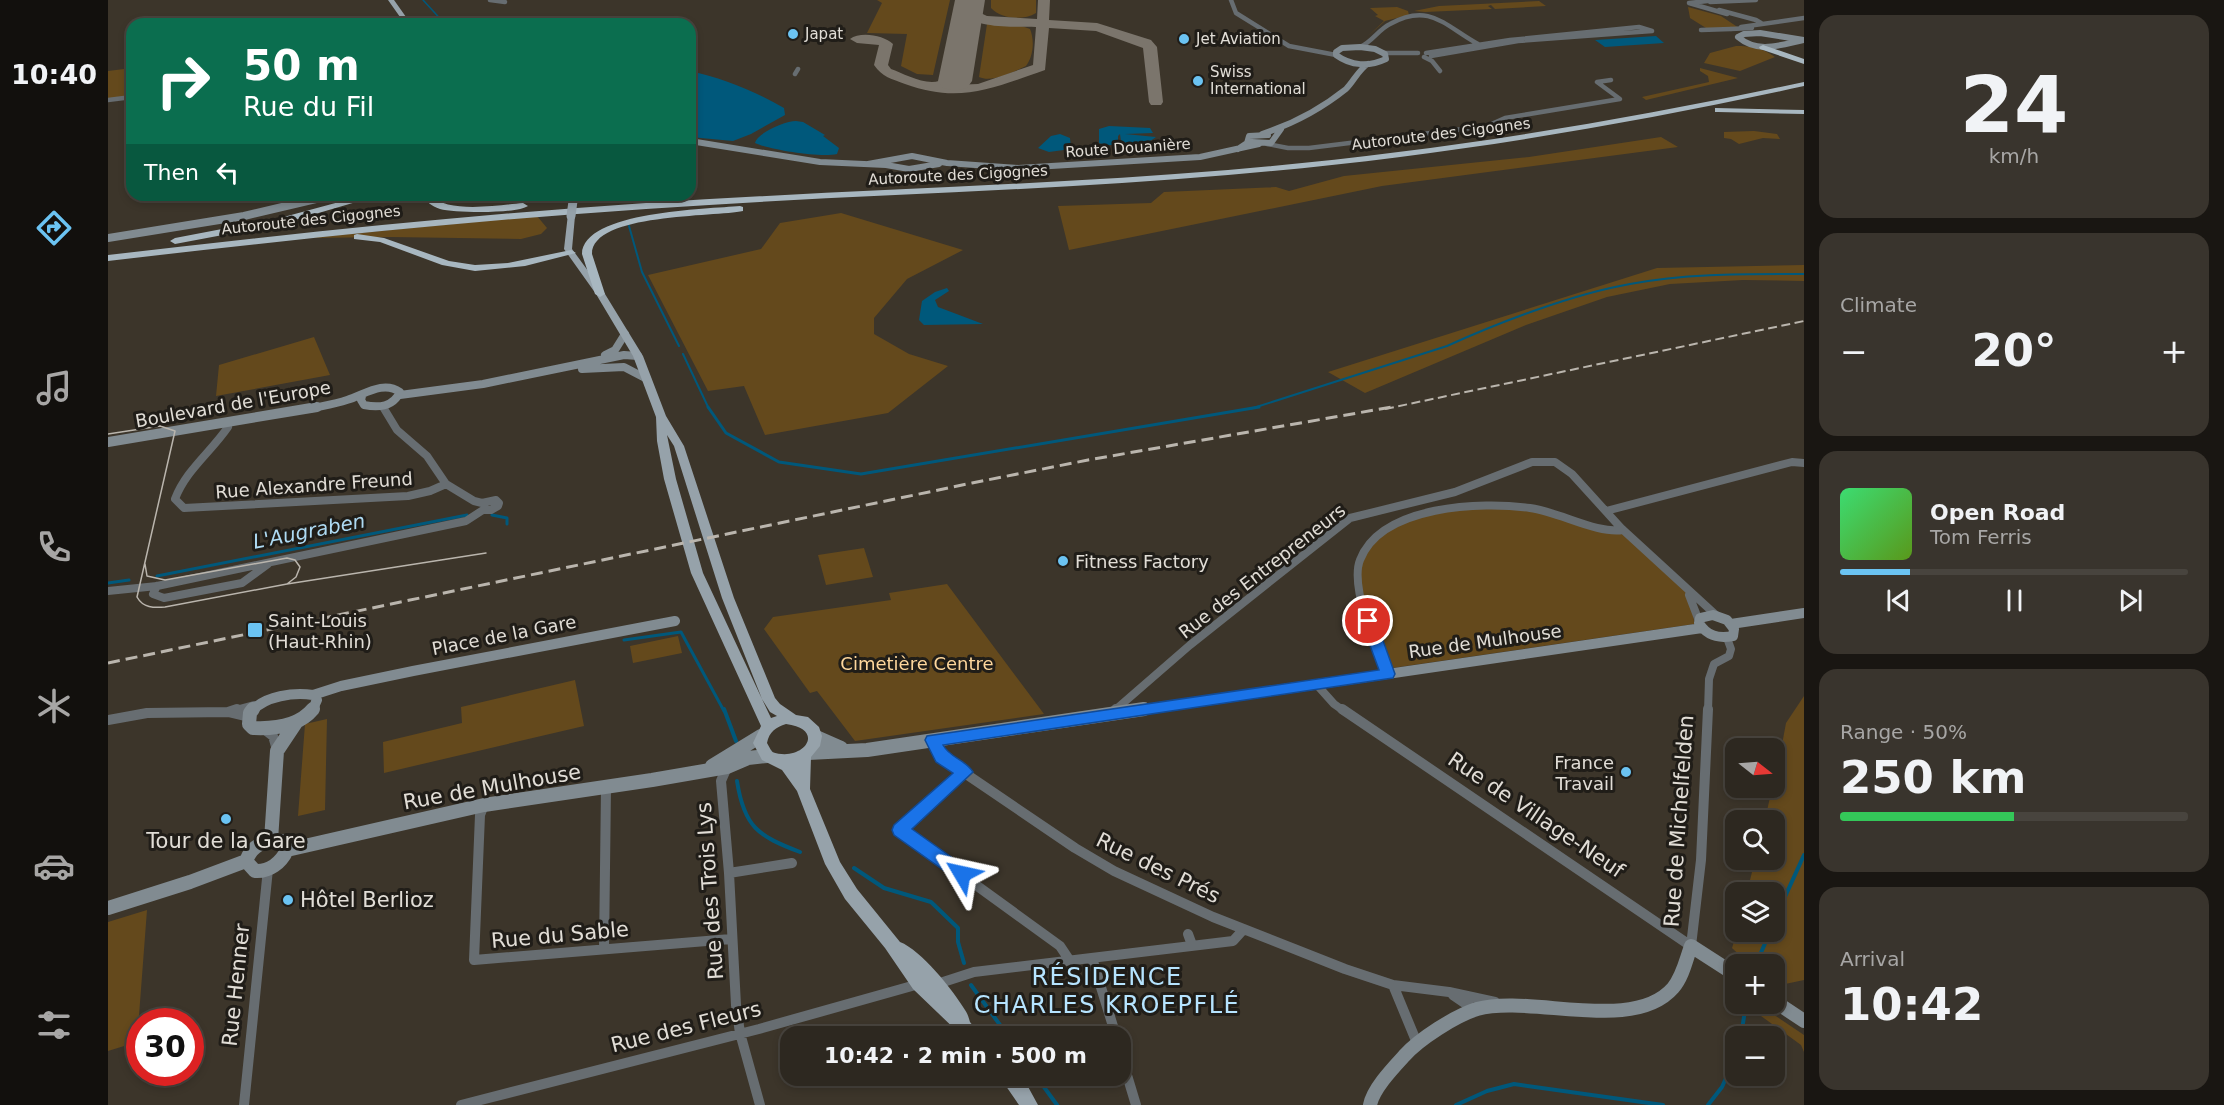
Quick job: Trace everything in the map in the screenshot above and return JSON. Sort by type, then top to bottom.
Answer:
[{"type":"highway","points":[[1783,43],[1786,53],[1804,62]]},
{"type":"highway","points":[[1763,47],[1804,62]]},
{"type":"highway","name":"Autoroute des Cigognes","points":[[696,198],[1152,174],[1351,156],[1614,119],[1804,79]]},
{"type":"highway","name":"Autoroute des Cigognes","points":[[108,258],[186,248],[528,214],[730,200],[1069,184],[1279,168],[1468,146],[1636,120],[1804,84]]},
{"type":"highway","points":[[1636,120],[1717,110],[1804,112]]},
{"type":"highway","points":[[600,294],[598,282],[587,255],[588,246],[597,235],[620,224],[643,219],[881,194]]},
{"type":"highway","points":[[696,197],[708,197]]},
{"type":"highway","points":[[696,198],[708,197]]},
{"type":"highway","points":[[108,252],[281,221],[353,201]]},
{"type":"highway","points":[[428,201],[439,207],[468,209],[628,201]]},
{"type":"highway","name":"Autoroute des Cigognes","points":[[108,252],[493,213],[654,201]]},
{"type":"highway","points":[[186,248],[203,249],[290,240],[371,237],[404,245],[448,264],[476,269],[569,251]]},
{"type":"main road","points":[[391,0],[404,18]]},
{"type":"main road","points":[[1783,43],[1754,27],[1739,35],[1740,40],[1763,47],[1804,40]]},
{"type":"main road","points":[[1360,46],[1384,55],[1379,63],[1368,64],[1355,63],[1337,52],[1360,46]]},
{"type":"main road","points":[[1355,63],[1359,72]]},
{"type":"main road","points":[[1262,134],[1281,129],[1343,90],[1368,64]]},
{"type":"main road","points":[[1262,134],[1274,139],[1281,129]]},
{"type":"main road","name":"Route Douanière","points":[[1238,149],[1249,140],[1248,137],[1251,135],[1262,134]]},
{"type":"main road","name":"Route Douanière","points":[[926,163],[1018,168],[1200,157],[1263,144],[1274,139]]},
{"type":"main road","points":[[1249,140],[1263,144]]},
{"type":"main road","points":[[696,142],[800,159],[868,164],[897,163],[914,169],[926,163]]},
{"type":"main road","points":[[897,163],[912,156],[926,163]]},
{"type":"main road","points":[[108,238],[244,216],[308,201]]},
{"type":"main road","points":[[573,201],[569,251],[600,294],[638,356],[661,416],[679,446],[728,598],[769,699],[775,708],[792,719],[807,723],[813,729],[816,737],[813,748],[806,754],[790,761],[771,758]]},
{"type":"main road","points":[[585,362],[615,350],[625,334]]},
{"type":"main road","points":[[400,395],[398,389],[376,388],[363,400],[382,406],[394,402],[400,395],[447,390],[624,355],[638,356]]},
{"type":"main road","points":[[529,375],[610,366],[624,367],[647,379]]},
{"type":"main road","name":"Boulevard de l'Europe","points":[[108,447],[228,427],[363,400]]},
{"type":"main road","name":"Boulevard de l'Europe","points":[[108,442],[363,400]]},
{"type":"main road","points":[[661,416],[662,441],[670,479],[697,573],[764,731]]},
{"type":"main road","points":[[1731,624],[1804,613]]},
{"type":"main road","name":"Rue de Mulhouse","points":[[806,754],[933,740],[1317,685],[1700,625],[1707,615],[1718,616]]},
{"type":"main road","points":[[1700,625],[1711,635],[1727,638],[1735,633],[1731,624],[1718,616]]},
{"type":"main road","name":"Place de la Gare","points":[[297,721],[310,715],[315,700],[341,686],[675,621]]},
{"type":"main road","points":[[297,721],[264,729],[253,728],[249,724],[249,717],[258,704],[302,693],[315,700]]},
{"type":"main road","points":[[792,719],[779,720],[764,731],[760,743],[771,758],[787,766],[803,789],[833,864],[851,894],[964,1026]]},
{"type":"main road","points":[[271,840],[277,751],[297,721]]},
{"type":"main road","name":"Rue de Mulhouse","points":[[701,771],[764,731]]},
{"type":"main road","points":[[816,737],[847,751]]},
{"type":"main road","points":[[803,789],[806,754]]},
{"type":"main road","name":"Rue de Mulhouse","points":[[287,850],[484,805],[727,767],[748,758],[771,758]]},
{"type":"main road","points":[[108,908],[190,882],[246,861],[252,849],[271,840],[282,842],[287,850],[282,862],[268,869],[253,870],[246,861]]},
{"type":"main road","name":"Rue de Village-Neuf","points":[[1691,946],[1725,968]]},
{"type":"main road","name":"Rue de Michelfelden","points":[[1370,1105],[1371,1100],[1392,1070],[1417,1043],[1475,1010],[1506,1005],[1615,1010],[1643,1007],[1671,991],[1683,969],[1691,946]]},
{"type":"main road","points":[[1785,1008],[1804,1021]]},
{"type":"main road","points":[[1017,1086],[1029,1105]]},
{"type":"street","points":[[490,0],[504,1],[511,6]]},
{"type":"street","points":[[1231,0],[1234,11],[1239,15],[1289,46],[1301,50],[1337,52]]},
{"type":"street","points":[[1685,0],[1751,21],[1754,27]]},
{"type":"street","points":[[1692,3],[1689,3],[1717,0]]},
{"type":"street","points":[[1700,5],[1702,3],[1756,0]]},
{"type":"street","points":[[1692,3],[1761,23],[1754,27]]},
{"type":"street","points":[[1360,46],[1370,42],[1390,24],[1427,13],[1440,16],[1478,44]]},
{"type":"street","points":[[1754,27],[1804,19]]},
{"type":"street","points":[[1701,30],[1731,30],[1804,19]]},
{"type":"street","points":[[1384,55],[1428,55],[1493,44],[1652,31],[1639,27],[1478,44],[1428,55]]},
{"type":"street","points":[[1428,55],[1443,72]]},
{"type":"street","points":[[1263,144],[1297,148],[1484,126],[1505,118],[1620,99],[1597,82],[1611,80]]},
{"type":"street","points":[[108,100],[126,98]]},
{"type":"street","points":[[1274,139],[1297,148]]},
{"type":"street","name":"Rue Alexandre Freund","points":[[228,427],[220,440],[178,488],[175,499],[184,508],[408,496],[430,491],[446,484],[427,456],[397,430],[382,406]]},
{"type":"street","name":"Rue des Entrepreneurs","points":[[1110,714],[1282,571],[1357,515],[1455,492],[1532,462],[1544,460],[1565,468],[1623,531],[1718,616]]},
{"type":"street","points":[[1606,511],[1792,462],[1804,463]]},
{"type":"street","points":[[108,591],[157,586],[466,521],[482,507],[446,484]]},
{"type":"street","points":[[1388,674],[1359,590],[1358,575],[1364,549],[1372,539],[1390,526],[1434,511],[1480,505],[1539,509],[1561,514],[1609,532],[1623,531]]},
{"type":"street","points":[[157,586],[153,594],[164,598],[242,583],[272,561]]},
{"type":"street","name":"Rue des Entrepreneurs","points":[[1683,586],[1693,600],[1700,625]]},
{"type":"street","name":"Rue de Michelfelden","points":[[1691,946],[1701,860],[1709,679],[1714,664],[1729,656],[1731,649],[1727,638]]},
{"type":"street","name":"Rue de Village-Neuf","points":[[1317,685],[1334,704],[1691,946]]},
{"type":"street","points":[[228,712],[258,704]]},
{"type":"street","points":[[108,720],[147,713],[228,712],[249,717]]},
{"type":"street","points":[[264,729],[273,736],[277,751]]},
{"type":"street","name":"Rue des Prés","points":[[933,740],[941,757],[1075,848],[1114,871],[1243,930],[1345,969],[1393,985],[1449,992],[1506,1005]]},
{"type":"street","name":"Rue des Trois Lys","points":[[727,767],[720,781],[740,1033],[760,1105]]},
{"type":"street","name":"Rue des Trois Lys","points":[[701,771],[720,781]]},
{"type":"street","points":[[965,772],[900,830],[1060,946],[1070,961]]},
{"type":"street","points":[[604,949],[606,787]]},
{"type":"street","name":"Rue du Sable","points":[[484,805],[480,815],[474,960],[731,939]]},
{"type":"street","points":[[729,873],[792,863]]},
{"type":"street","name":"Rue Henner","points":[[244,1105],[268,869]]},
{"type":"street","name":"Rue des Fleurs","points":[[461,1105],[974,972],[1233,941],[1243,930]]},
{"type":"street","points":[[1188,934],[1192,945]]},
{"type":"street","points":[[1092,958],[1113,1026]]},
{"type":"street","points":[[1393,985],[1417,1043]]},
{"type":"street","points":[[1449,992],[1475,1010]]},
{"type":"street","points":[[1130,1086],[1136,1105]]},
{"type":"green space","points":[[877,0],[950,0],[933,75],[917,74],[901,66],[907,34],[867,33],[882,3]]},
{"type":"green space","points":[[991,0],[1036,0],[1036,13],[1019,18],[1006,17],[991,8]]},
{"type":"green space","points":[[1539,1],[1546,6],[1495,9],[1491,5],[1488,6],[1492,9],[1414,11],[1439,6]]},
{"type":"green space","points":[[1397,7],[1408,11],[1409,15],[1385,21],[1367,37],[1384,21],[1375,16],[1378,15],[1370,8]]},
{"type":"green space","points":[[1688,7],[1721,16],[1739,28],[1706,28],[1690,18]]},
{"type":"green space","points":[[987,24],[1019,25],[1030,29],[1032,54],[1026,66],[990,79],[979,77]]},
{"type":"green space","points":[[1736,46],[1757,48],[1775,57],[1740,71],[1704,63],[1710,53]]},
{"type":"green space","points":[[1700,68],[1738,78],[1646,100],[1642,97],[1709,82],[1708,76],[1700,71]]},
{"type":"green space","points":[[126,69],[126,97],[108,101],[108,71]]},
{"type":"green space","points":[[1754,131],[1777,134],[1780,139],[1763,138],[1739,144],[1724,138],[1724,132]]},
{"type":"green space","points":[[1661,137],[1678,147],[1382,186],[1069,250],[1058,206],[1151,203],[1164,192],[1276,187],[1289,191],[1344,176],[1529,157]]},
{"type":"green space","points":[[841,213],[963,250],[907,279],[874,318],[874,334],[909,354],[948,366],[888,413],[765,435],[744,386],[708,391],[648,275],[761,249],[780,223]]},
{"type":"green space","points":[[537,216],[547,228],[541,234],[521,239],[308,238]]},
{"type":"green space","points":[[1804,265],[1804,281],[1743,280],[1670,284],[1607,297],[1526,325],[1365,393],[1328,372],[1657,268]]},
{"type":"green space","points":[[314,337],[330,375],[216,396],[219,365]]},
{"type":"green space","points":[[1514,506],[1609,532],[1623,530],[1683,586],[1693,600],[1694,624],[1385,669],[1359,590],[1360,562],[1381,532],[1434,511]]},
{"type":"green space","points":[[864,548],[873,577],[826,585],[818,555]]},
{"type":"green space","name":"Cimetière Centre","points":[[947,584],[1044,714],[855,741],[817,691],[810,693],[764,629],[773,617],[891,600],[889,593]]},
{"type":"green space","points":[[678,636],[682,653],[633,663],[630,646]]},
{"type":"green space","points":[[575,680],[584,726],[384,773],[383,742],[462,723],[461,707]]},
{"type":"green space","points":[[1804,696],[1804,980],[1785,984],[1785,954],[1738,954],[1732,948],[1734,942],[1785,942],[1785,882],[1750,882],[1752,870],[1785,870],[1785,810],[1767,810],[1770,798],[1785,798],[1783,738],[1786,723]]},
{"type":"green space","points":[[327,719],[325,810],[298,816],[305,724]]},
{"type":"green space","points":[[147,910],[140,1008],[126,1008],[126,1045],[108,1051],[108,922]]},
{"type":"green space","points":[[1759,1014],[1773,1014],[1804,1035],[1804,1052],[1801,1045],[1785,1033],[1785,1026],[1775,1026]]},
{"type":"water","points":[[1656,36],[1664,43],[1605,47],[1595,40]]},
{"type":"water","points":[[696,72],[726,81],[784,108],[785,115],[733,141],[696,138]]},
{"type":"water","points":[[796,121],[803,122],[825,135],[823,136],[839,148],[837,154],[796,153],[755,143],[761,135],[772,128]]},
{"type":"water","points":[[1109,126],[1150,128],[1153,133],[1125,134],[1156,137],[1144,143],[1134,144],[1121,141],[1120,134],[1118,145],[1099,143],[1099,129]]},
{"type":"water","points":[[1060,134],[1070,138],[1071,149],[1049,152],[1038,148],[1051,136]]},
{"type":"water","points":[[947,288],[949,291],[935,300],[938,307],[983,324],[924,325],[919,320],[922,301],[935,292]]},
{"type":"waterway","points":[[423,0],[440,18]]},
{"type":"waterway","points":[[629,226],[642,272],[679,346]]},
{"type":"waterway","points":[[1253,408],[1447,346],[1537,310],[1608,289],[1651,280],[1695,276],[1804,274]]},
{"type":"waterway","points":[[683,354],[708,407]]},
{"type":"waterway","points":[[708,407],[726,433],[779,462],[861,474],[1253,408]]},
{"type":"waterway","points":[[1253,408],[1259,407]]},
{"type":"waterway","name":"L'Augraben","points":[[157,576],[467,515]]},
{"type":"waterway","name":"L'Augraben","points":[[492,515],[507,518],[507,524]]},
{"type":"waterway","name":"L'Augraben","points":[[108,583],[129,580]]},
{"type":"waterway","name":"L'Augraben","points":[[624,640],[681,632],[724,711]]},
{"type":"waterway","name":"L'Augraben","points":[[724,709],[736,741]]},
{"type":"waterway","name":"L'Augraben","points":[[737,781],[744,809],[755,828],[773,841],[800,852]]},
{"type":"waterway","name":"L'Augraben","points":[[1785,897],[1804,855]]},
{"type":"waterway","name":"L'Augraben","points":[[854,868],[884,888],[931,902],[958,928],[958,942],[964,963]]},
{"type":"waterway","name":"L'Augraben","points":[[1760,954],[1766,942]]},
{"type":"waterway","name":"L'Augraben","points":[[971,985],[1001,1026]]},
{"type":"waterway","name":"L'Augraben","points":[[1743,1026],[1744,1014]]},
{"type":"waterway","name":"L'Augraben","points":[[1708,1105],[1725,1080]]},
{"type":"waterway","name":"L'Augraben","points":[[1456,1105],[1487,1091],[1514,1084],[1663,1105]]},
{"type":"waterway","name":"L'Augraben","points":[[1043,1086],[1057,1105]]},
{"type":"taxiway","points":[[1043,24],[1044,0]]},
{"type":"taxiway","points":[[968,12],[986,20],[1043,24]]},
{"type":"taxiway","points":[[857,39],[879,40],[886,44],[881,65],[886,72],[924,86],[960,90],[980,88],[1040,67],[1043,24]]},
{"type":"taxiway","points":[[1043,24],[1097,27],[1146,43],[1150,47],[1156,102]]},
{"type":"taxiway","points":[[928,85],[948,82],[954,77],[958,67]]},
{"type":"runway","points":[[955,81],[970,0]]},
{"type":"tram line","points":[[108,434],[160,426],[175,431],[137,597],[139,601],[149,606],[165,607],[287,584]]},
{"type":"tram line","points":[[287,584],[486,553]]},
{"type":"tram line","points":[[145,564],[147,576],[165,580],[287,558],[295,560],[300,567],[296,577],[287,584]]},
{"type":"railway","points":[[1385,409],[1804,321]]},
{"type":"railway","points":[[108,663],[972,483],[1088,460],[1392,407]]},
{"type":"place","name":"Japat","points":[[793,34]]},
{"type":"place","name":"Jet Aviation","points":[[1184,39]]},
{"type":"place","name":"Swiss International","points":[[1198,81]]},
{"type":"place","name":"Fitness Factory","points":[[1063,561]]},
{"type":"place","name":"Saint-Louis (Haut-Rhin)","points":[[255,630]]},
{"type":"place","name":"France Travail","points":[[1626,772]]},
{"type":"place","name":"Tour de la Gare","points":[[226,819]]},
{"type":"place","name":"Hôtel Berlioz","points":[[288,900]]},
{"type":"district","name":"RÉSIDENCE CHARLES KROEPFLÉ","points":[[1107,991]]},
{"type":"route","points":[[962,874],[900,830],[965,772],[941,757],[933,740],[1388,674],[1368,621]]}]
